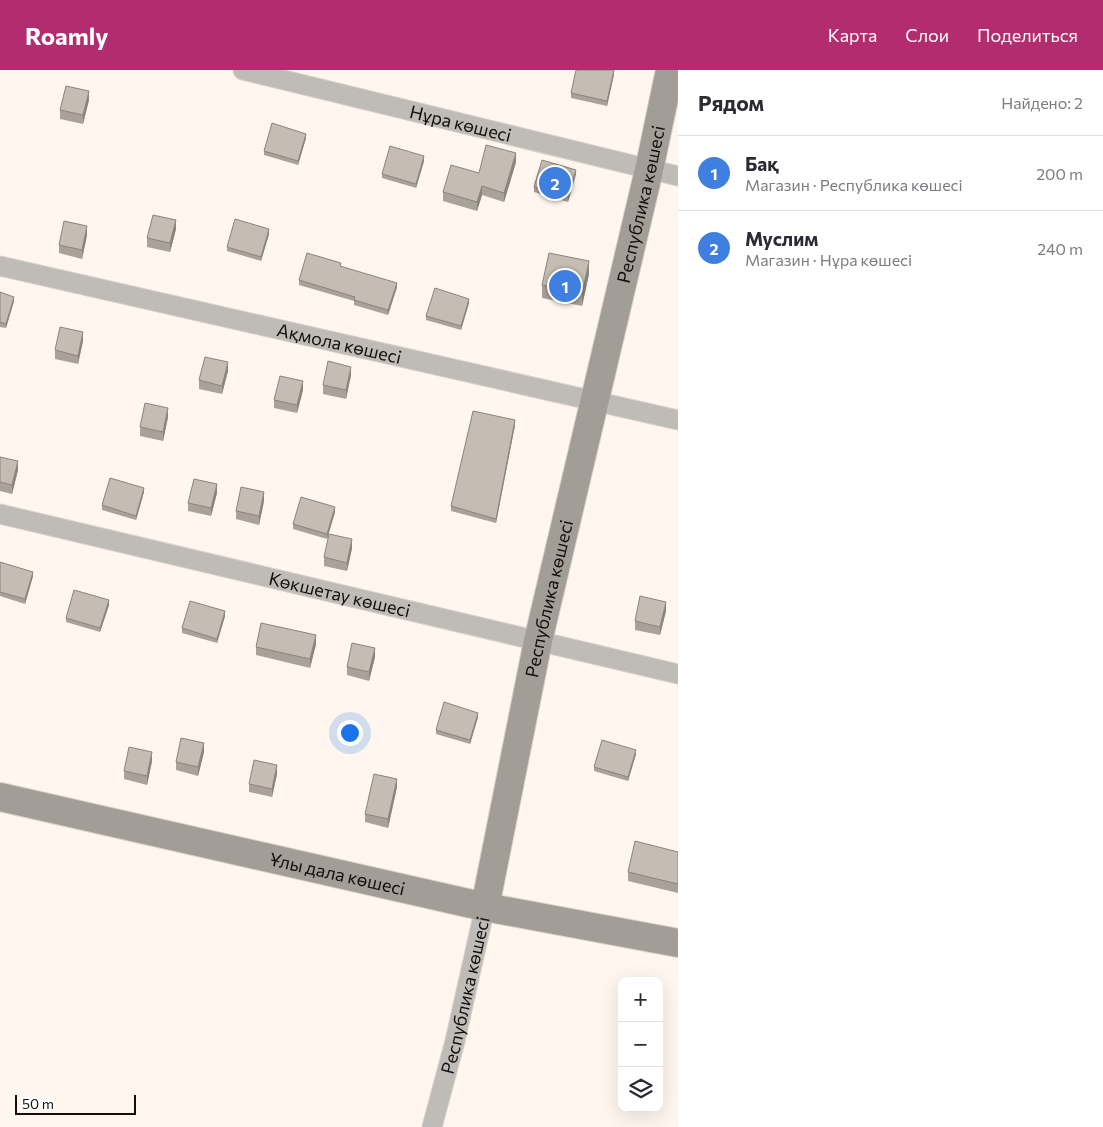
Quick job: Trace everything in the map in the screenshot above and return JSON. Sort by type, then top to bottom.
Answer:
[{"type":"street","name":"Нұра көшесі","points":[[243,70],[678,176]]},
{"type":"street","name":"Республика көшесі","points":[[432,1127],[455,1041],[485,907],[538,641],[649,170],[670,70]]},
{"type":"street","name":"Ақмола көшесі","points":[[0,266],[678,420]]},
{"type":"street","name":"Көкшетау көшесі","points":[[0,514],[678,674]]},
{"type":"street","name":"Ұлы дала көшесі","points":[[0,798],[485,907],[678,943]]},
{"type":"building","points":[[576,70],[614,70],[607,101],[571,93]]},
{"type":"building","points":[[66,86],[89,91],[83,115],[60,110]]},
{"type":"building","points":[[272,123],[306,134],[298,161],[264,151]]},
{"type":"building","points":[[486,145],[516,153],[504,193],[482,186],[477,202],[443,192],[451,165],[479,173]]},
{"type":"building","points":[[390,146],[424,156],[416,184],[382,174]]},
{"type":"building","points":[[542,160],[576,170],[568,197],[534,187]]},
{"type":"building","points":[[153,215],[176,220],[170,243],[147,238]]},
{"type":"building","points":[[235,219],[269,229],[261,257],[227,247]]},
{"type":"building","points":[[64,221],[87,226],[82,250],[59,245]]},
{"type":"building","points":[[307,253],[341,263],[340,266],[397,283],[388,310],[354,300],[355,297],[299,280]]},
{"type":"building","points":[[549,253],[589,261],[582,294],[542,285]]},
{"type":"building","points":[[435,288],[469,299],[461,326],[426,316]]},
{"type":"building","points":[[0,292],[14,297],[6,324],[0,322]]},
{"type":"building","points":[[60,327],[83,332],[78,356],[55,350]]},
{"type":"building","points":[[205,357],[228,362],[222,386],[199,380]]},
{"type":"building","points":[[328,361],[351,367],[346,390],[323,385]]},
{"type":"building","points":[[280,376],[303,381],[297,405],[274,400]]},
{"type":"building","points":[[145,403],[168,408],[163,432],[140,427]]},
{"type":"building","points":[[473,411],[515,420],[496,519],[451,506]]},
{"type":"building","points":[[0,457],[18,461],[12,485],[0,482]]},
{"type":"building","points":[[110,478],[144,488],[136,516],[102,505]]},
{"type":"building","points":[[194,479],[217,484],[211,508],[188,503]]},
{"type":"building","points":[[241,487],[264,492],[259,516],[236,511]]},
{"type":"building","points":[[301,497],[335,507],[327,534],[293,524]]},
{"type":"building","points":[[329,534],[352,539],[347,563],[324,557]]},
{"type":"building","points":[[0,562],[33,572],[25,599],[0,592]]},
{"type":"building","points":[[74,590],[109,600],[100,628],[66,618]]},
{"type":"building","points":[[640,596],[666,602],[660,627],[635,621]]},
{"type":"building","points":[[190,601],[225,611],[217,639],[182,628]]},
{"type":"building","points":[[261,623],[316,635],[310,659],[256,647]]},
{"type":"building","points":[[352,643],[375,648],[369,672],[347,667]]},
{"type":"building","points":[[444,702],[478,713],[470,740],[436,730]]},
{"type":"building","points":[[181,738],[204,743],[198,767],[176,762]]},
{"type":"building","points":[[602,740],[636,750],[628,777],[594,767]]},
{"type":"building","points":[[129,747],[152,752],[147,776],[124,771]]},
{"type":"building","points":[[254,760],[277,765],[272,789],[249,784]]},
{"type":"building","points":[[374,774],[397,779],[388,819],[365,814]]},
{"type":"building","points":[[635,841],[678,852],[678,884],[628,872]]},
{"type":"place","name":"Муслим","points":[[555,183]]},
{"type":"place","name":"Бақ","points":[[565,286]]}]
